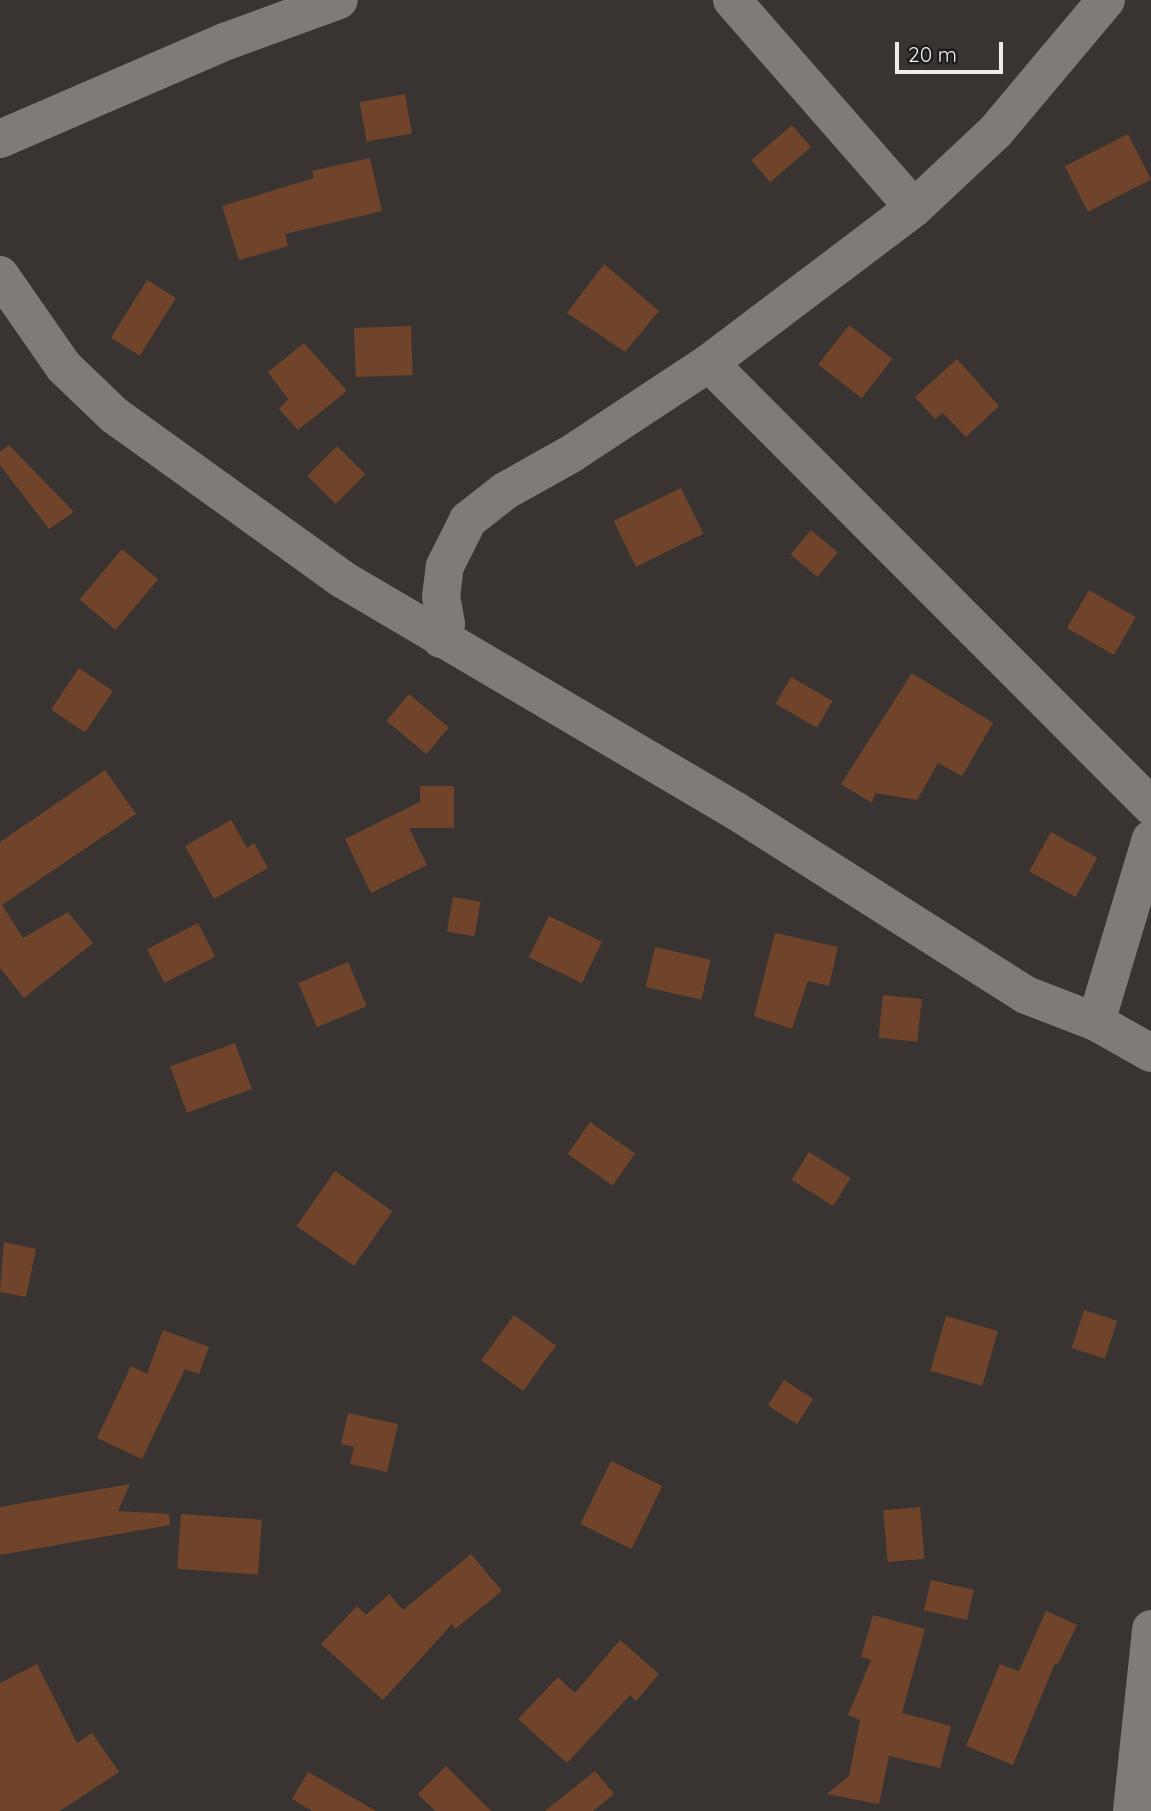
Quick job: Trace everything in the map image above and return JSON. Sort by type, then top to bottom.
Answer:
[{"type":"street","points":[[0,139],[227,41],[339,0]]},
{"type":"street","points":[[732,0],[914,208]]},
{"type":"street","points":[[441,639],[446,624],[441,597],[445,566],[468,520],[505,491],[571,454],[709,363],[914,208],[996,131],[1106,0]]},
{"type":"street","points":[[0,275],[64,367],[114,415],[342,579],[736,811],[1026,995],[1096,1022],[1151,1053]]},
{"type":"street","points":[[709,363],[1151,806]]},
{"type":"street","points":[[1096,1022],[1151,839]]},
{"type":"street","points":[[1132,1811],[1151,1629]]},
{"type":"building","points":[[405,94],[412,133],[367,141],[360,102]]},
{"type":"building","points":[[792,125],[811,147],[770,182],[751,160]]},
{"type":"building","points":[[1128,134],[1151,180],[1088,212],[1065,166]]},
{"type":"building","points":[[370,158],[382,211],[285,234],[288,246],[239,260],[222,206],[314,178],[312,171]]},
{"type":"building","points":[[604,264],[659,311],[625,352],[567,313]]},
{"type":"building","points":[[147,280],[176,298],[140,356],[111,338]]},
{"type":"building","points":[[849,325],[892,359],[862,398],[818,364]]},
{"type":"building","points":[[411,326],[413,375],[356,377],[354,328]]},
{"type":"building","points":[[304,343],[347,391],[298,430],[279,409],[288,399],[268,372]]},
{"type":"building","points":[[957,359],[999,406],[966,437],[943,413],[935,419],[915,397]]},
{"type":"building","points":[[9,445],[74,512],[49,529],[0,465],[0,452]]},
{"type":"building","points":[[337,446],[365,474],[336,504],[307,476]]},
{"type":"building","points":[[681,488],[703,534],[636,567],[614,521]]},
{"type":"building","points":[[811,530],[838,552],[817,577],[790,555]]},
{"type":"building","points":[[122,549],[158,579],[116,630],[80,600]]},
{"type":"building","points":[[1089,590],[1136,617],[1114,655],[1067,628]]},
{"type":"building","points":[[79,668],[113,691],[85,732],[51,709]]},
{"type":"building","points":[[912,673],[993,723],[962,776],[938,763],[917,800],[875,793],[872,803],[841,784]]},
{"type":"building","points":[[791,677],[833,701],[817,728],[776,704]]},
{"type":"building","points":[[409,694],[449,727],[426,754],[387,721]]},
{"type":"building","points":[[105,770],[136,814],[2,905],[23,938],[68,912],[93,943],[24,998],[0,968],[0,842]]},
{"type":"building","points":[[420,786],[454,786],[454,828],[409,828],[427,865],[371,893],[345,839],[420,802]]},
{"type":"building","points":[[231,820],[247,848],[254,843],[268,868],[214,899],[185,846]]},
{"type":"building","points":[[1051,832],[1097,858],[1076,897],[1029,871]]},
{"type":"building","points":[[453,897],[481,902],[474,936],[447,931]]},
{"type":"building","points":[[549,916],[602,942],[582,983],[529,957]]},
{"type":"building","points":[[198,923],[215,957],[164,983],[147,949]]},
{"type":"building","points":[[775,933],[838,947],[829,986],[808,981],[792,1029],[754,1016]]},
{"type":"building","points":[[655,947],[711,960],[701,1000],[646,987]]},
{"type":"building","points":[[348,962],[367,1006],[317,1027],[298,983]]},
{"type":"building","points":[[883,995],[922,999],[917,1042],[879,1038]]},
{"type":"building","points":[[235,1043],[252,1089],[187,1113],[170,1067]]},
{"type":"building","points":[[590,1122],[635,1154],[613,1185],[568,1154]]},
{"type":"building","points":[[809,1152],[851,1178],[833,1206],[792,1180]]},
{"type":"building","points":[[335,1171],[392,1211],[354,1266],[297,1226]]},
{"type":"building","points":[[4,1242],[36,1249],[26,1297],[0,1292]]},
{"type":"building","points":[[1084,1310],[1117,1321],[1105,1359],[1072,1348]]},
{"type":"building","points":[[514,1315],[556,1346],[523,1391],[481,1360]]},
{"type":"building","points":[[946,1316],[998,1331],[982,1386],[930,1371]]},
{"type":"building","points":[[163,1330],[209,1347],[199,1374],[185,1369],[142,1459],[97,1438],[131,1366],[147,1374]]},
{"type":"building","points":[[784,1380],[813,1399],[797,1424],[768,1405]]},
{"type":"building","points":[[348,1413],[398,1424],[387,1472],[350,1464],[354,1447],[341,1444]]},
{"type":"building","points":[[611,1461],[662,1486],[632,1549],[580,1524]]},
{"type":"building","points":[[130,1484],[118,1511],[169,1514],[170,1525],[0,1555],[0,1507]]},
{"type":"building","points":[[920,1507],[925,1559],[888,1562],[883,1510]]},
{"type":"building","points":[[181,1514],[262,1520],[258,1575],[177,1569]]},
{"type":"building","points":[[471,1554],[502,1591],[455,1629],[452,1624],[383,1700],[321,1644],[357,1606],[366,1615],[389,1594],[403,1610]]},
{"type":"building","points":[[931,1580],[974,1590],[967,1620],[924,1610]]},
{"type":"building","points":[[1046,1611],[1077,1625],[1058,1664],[1055,1663],[1013,1765],[966,1746],[1000,1664],[1019,1671]]},
{"type":"building","points":[[873,1615],[925,1629],[902,1713],[951,1726],[940,1768],[889,1756],[879,1804],[827,1794],[849,1776],[860,1720],[848,1715],[871,1660],[861,1657]]},
{"type":"building","points":[[620,1640],[659,1674],[636,1701],[630,1695],[567,1763],[518,1719],[558,1677],[575,1693]]},
{"type":"building","points":[[37,1664],[77,1743],[92,1733],[119,1772],[60,1811],[0,1811],[0,1683]]},
{"type":"building","points":[[446,1766],[491,1811],[435,1811],[418,1794]]},
{"type":"building","points":[[595,1771],[614,1794],[593,1811],[545,1811]]},
{"type":"building","points":[[308,1772],[376,1811],[312,1811],[292,1799]]}]
